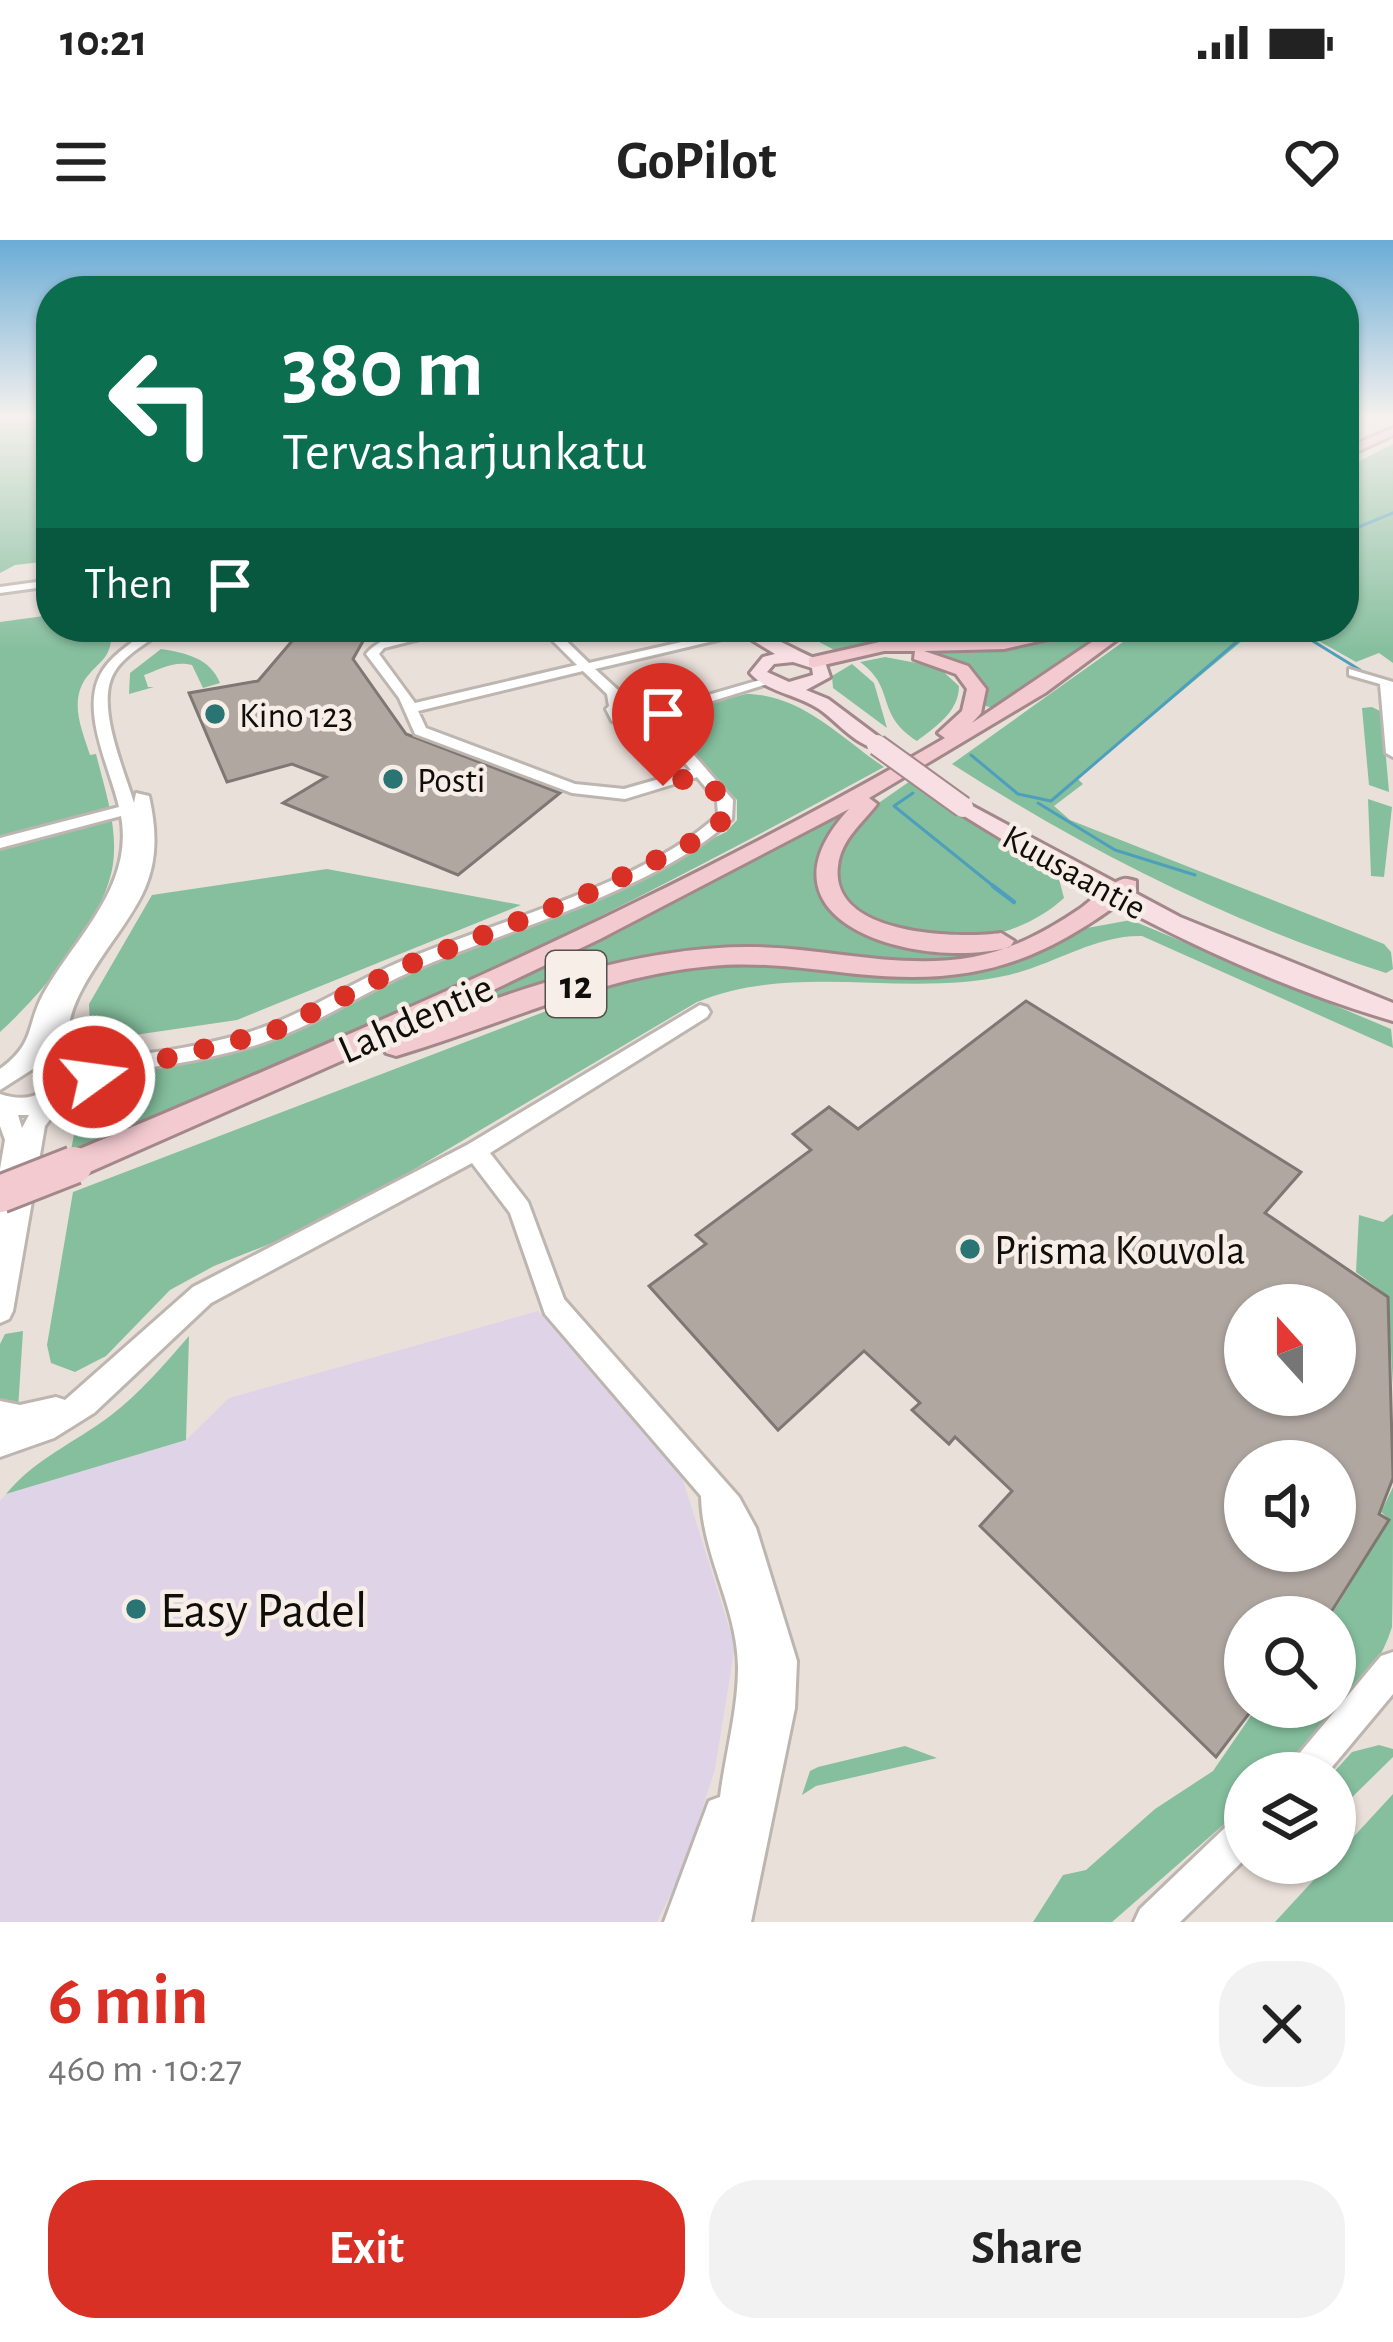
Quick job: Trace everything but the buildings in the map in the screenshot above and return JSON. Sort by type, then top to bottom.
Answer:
[{"type":"highway","points":[[811,666],[884,646],[1018,642]]},
{"type":"highway","name":"Lahdentie","points":[[0,1194],[248,1091],[534,962],[933,754],[1027,697],[1103,642]]},
{"type":"highway","points":[[811,666],[898,652],[928,656],[962,670],[975,683],[976,705],[935,742],[933,754]]},
{"type":"highway","points":[[900,772],[896,783],[838,828],[823,856],[828,888],[856,918],[911,940],[977,946],[1028,930],[1110,886]]},
{"type":"highway","name":"12","points":[[248,1091],[279,1090],[566,987],[681,961],[782,954],[932,969],[978,966],[1023,953],[1110,886]]},
{"type":"main road","name":"Kuusaantie","points":[[740,642],[767,675],[822,703],[969,802],[1110,886],[1240,956],[1393,1012]]},
{"type":"main road","name":"Kuusaantie","points":[[758,642],[811,666],[884,742]]},
{"type":"main road","points":[[767,675],[811,666]]},
{"type":"main road","points":[[767,675],[811,666]]},
{"type":"main road","name":"Kuusaantie","points":[[1110,886],[1393,996]]},
{"type":"street","points":[[0,590],[36,585]]},
{"type":"street","points":[[1,1096],[33,1052],[54,991],[123,881],[137,806],[106,729],[101,689],[114,665],[142,642]]},
{"type":"street","points":[[0,1311],[34,1124],[72,1073],[55,1036],[65,1002],[124,914],[148,844],[112,693],[125,665],[153,642]]},
{"type":"street","points":[[396,642],[375,647],[372,657],[405,697],[420,730],[437,740],[572,788],[606,794],[695,773]]},
{"type":"street","points":[[562,642],[590,665]]},
{"type":"street","points":[[569,642],[613,693],[638,706],[695,773]]},
{"type":"street","points":[[408,709],[679,642]]},
{"type":"street","points":[[1354,672],[1386,682],[1393,753]]},
{"type":"street","points":[[638,706],[726,691],[767,675]]},
{"type":"street","points":[[1,1096],[24,1108],[192,1052],[274,1031],[405,966],[583,896],[714,830],[726,816],[724,797],[651,734],[613,715],[767,675]]},
{"type":"street","points":[[628,722],[638,706],[665,698]]},
{"type":"street","points":[[0,844],[137,806]]},
{"type":"street","points":[[0,1443],[64,1418],[110,1382],[202,1295],[475,1150],[700,1012]]},
{"type":"street","points":[[23,1064],[192,1052]]},
{"type":"street","points":[[0,1240],[16,1140],[1,1096]]},
{"type":"street","points":[[475,1150],[520,1209],[554,1306],[716,1492],[741,1528],[781,1661],[778,1708],[732,1922]]},
{"type":"street","points":[[0,1414],[20,1419],[39,1415],[110,1382]]},
{"type":"street","points":[[706,1922],[735,1815],[754,1668],[716,1516],[716,1492]]},
{"type":"street","points":[[1326,1752],[1387,1690]]},
{"type":"street","points":[[683,1922],[739,1769]]},
{"type":"street","points":[[1154,1922],[1224,1854]]},
{"type":"shaded area","points":[[538,1311],[683,1480],[735,1646],[715,1769],[684,1867],[657,1922],[0,1922],[0,1501],[6,1494],[186,1440],[229,1398]]},
{"type":"green space","points":[[0,495],[36,495],[36,563],[0,573]]},
{"type":"green space","points":[[1359,495],[1393,495],[1393,663],[1379,653],[1356,662],[1321,642],[1359,642]]},
{"type":"green space","points":[[36,617],[36,642],[111,642],[79,692],[78,712],[90,755],[96,754],[114,836],[113,864],[98,909],[51,978],[0,1032],[0,622]]},
{"type":"green space","points":[[819,642],[983,642],[838,652]]},
{"type":"green space","points":[[1093,642],[997,709],[982,705],[984,696],[935,656],[898,650]]},
{"type":"green space","points":[[1123,642],[1241,642],[1077,778],[1083,784],[1054,806],[1070,820],[1384,944],[1391,952],[1393,969],[1386,973],[1328,953],[1162,883],[952,764]]},
{"type":"green space","points":[[161,649],[204,662],[220,683],[203,688],[192,665],[179,664],[144,675],[148,687],[154,687],[129,694],[130,673]]},
{"type":"green space","points":[[885,657],[938,667],[959,686],[950,711],[917,741],[895,721],[878,682],[860,662]]},
{"type":"green space","points":[[852,664],[874,683],[887,728],[833,688],[832,676]]},
{"type":"green space","points":[[746,694],[802,709],[884,767],[485,973],[280,1066],[71,1150],[78,1114],[105,1078],[186,1060],[586,901],[726,832],[737,820],[737,800],[661,722],[667,714]]},
{"type":"green space","points":[[1362,708],[1382,712],[1389,792],[1369,785]]},
{"type":"green space","points":[[913,779],[1059,879],[1064,898],[1037,918],[971,939],[903,933],[873,919],[847,898],[829,868],[860,816]]},
{"type":"green space","points":[[1368,799],[1392,807],[1384,877],[1371,876]]},
{"type":"green space","points":[[847,812],[818,851],[818,883],[872,932],[1015,948],[933,964],[724,951],[371,1046],[614,935]]},
{"type":"green space","points":[[327,869],[521,905],[237,1020],[121,1037],[90,1029],[89,1004],[152,895]]},
{"type":"green space","points":[[1131,920],[1391,1029],[1393,1048],[1142,936],[1108,940],[1026,970],[970,981],[812,982],[735,990],[697,1002],[325,1222],[214,1266],[170,1290],[106,1356],[75,1372],[51,1363],[47,1345],[73,1192],[638,976],[710,962],[976,971],[1030,958],[1087,928]]},
{"type":"green space","points":[[1393,1214],[1393,1385],[1388,1296],[1356,1272],[1359,1215],[1383,1222]]},
{"type":"green space","points":[[23,1331],[18,1409],[0,1402],[0,1344],[5,1334]]},
{"type":"green space","points":[[189,1336],[186,1440],[6,1494],[42,1461],[121,1407]]},
{"type":"green space","points":[[1393,1487],[1392,1627],[1373,1668],[1356,1690],[1356,1596],[1343,1596],[1390,1520],[1381,1512]]},
{"type":"green space","points":[[1243,1728],[1323,1728],[1299,1752],[1226,1752]]},
{"type":"green space","points":[[1379,1745],[1393,1749],[1393,1757],[1356,1793],[1356,1752],[1352,1752]]},
{"type":"green space","points":[[905,1746],[937,1758],[816,1786],[802,1795],[810,1771],[818,1767]]},
{"type":"green space","points":[[1224,1755],[1224,1824],[1112,1922],[1033,1922],[1063,1875],[1086,1870],[1155,1809],[1213,1771]]},
{"type":"green space","points":[[1393,1794],[1393,1922],[1275,1922],[1310,1884],[1356,1884],[1356,1834]]},
{"type":"waterway","points":[[1359,527],[1393,513]]},
{"type":"waterway","points":[[971,755],[1018,794],[1051,801],[1236,642]]},
{"type":"waterway","points":[[1314,642],[1360,670]]},
{"type":"waterway","points":[[913,793],[894,806],[997,889]]},
{"type":"waterway","points":[[1038,803],[1115,850],[1195,875]]},
{"type":"waterway","points":[[993,886],[1014,902]]},
{"type":"place","name":"Kino 123","points":[[215,714]]},
{"type":"place","name":"Posti","points":[[393,779]]},
{"type":"place","name":"Prisma Kouvola","points":[[970,1249]]},
{"type":"place","name":"Easy Padel","points":[[136,1609]]},
{"type":"route","points":[[94,1077],[274,1031],[405,966],[583,896],[709,834],[726,816],[724,797],[694,776],[663,786]]}]
